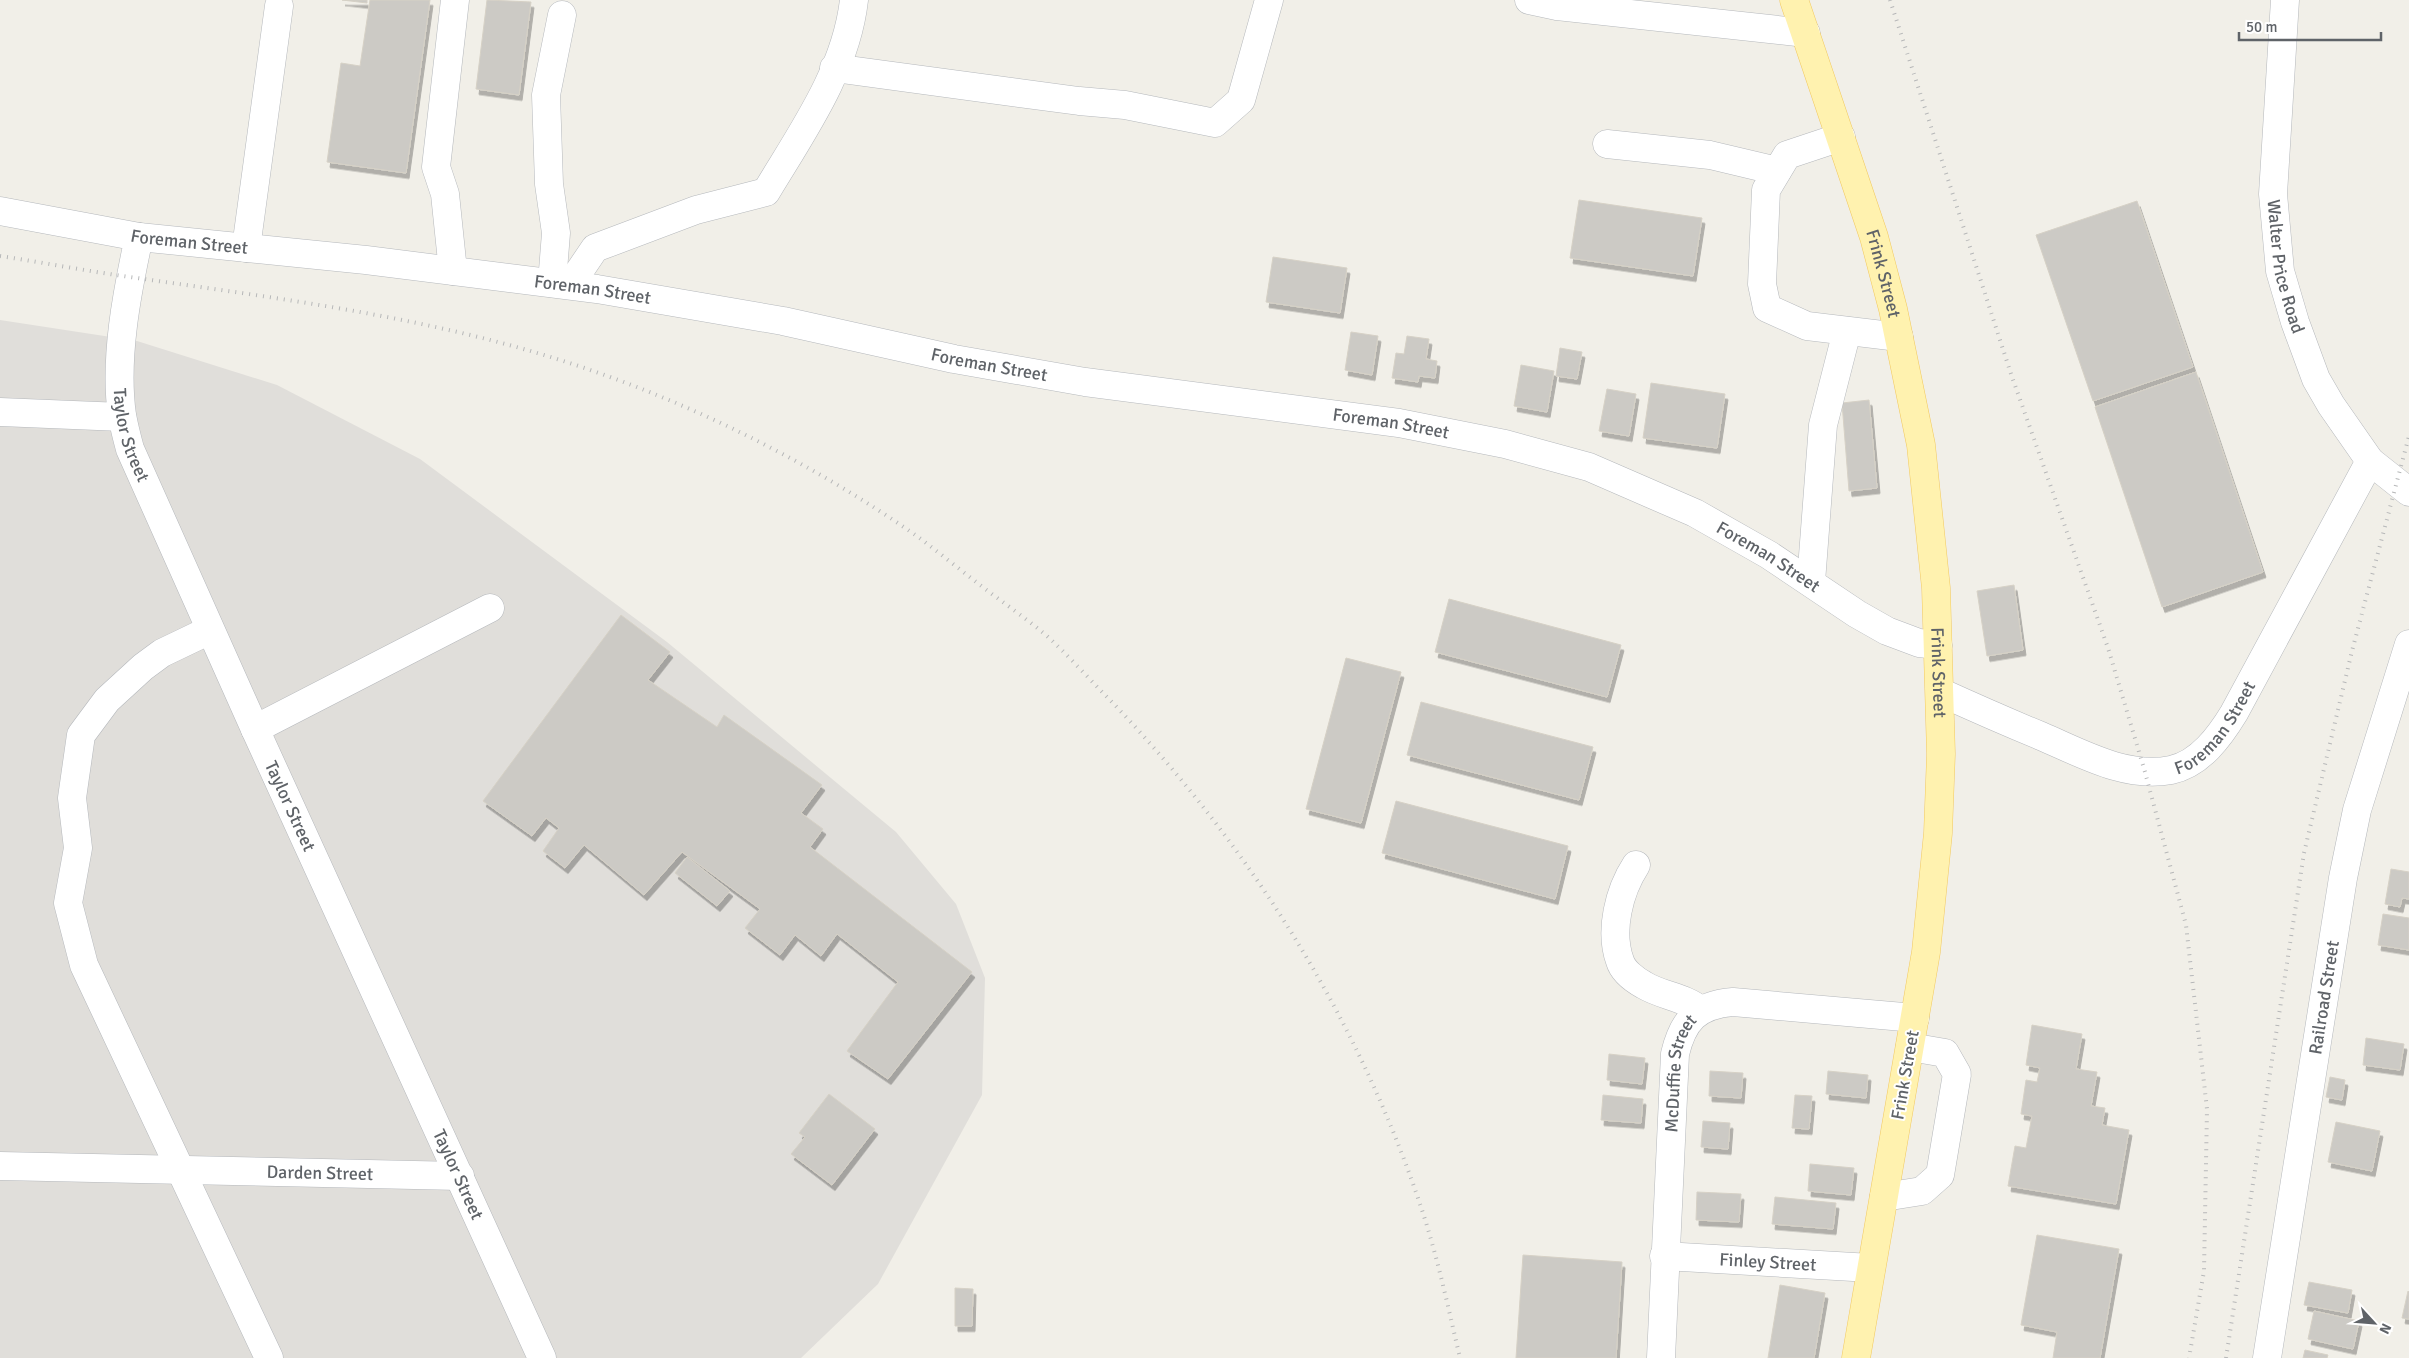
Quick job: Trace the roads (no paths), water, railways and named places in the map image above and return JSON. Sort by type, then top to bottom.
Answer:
[{"type":"main road","name":"Frink Street","points":[[1794,0],[1874,237],[1899,337],[1921,445],[1936,588],[1941,754],[1938,833],[1926,952],[1856,1358]]},
{"type":"street","points":[[453,271],[446,194],[436,167],[456,0]]},
{"type":"street","points":[[561,284],[595,248],[696,210],[766,192],[825,94],[852,18],[854,0]]},
{"type":"street","points":[[834,68],[1079,101],[1125,105],[1215,123],[1240,100],[1269,0]]},
{"type":"street","points":[[1529,0],[1557,6],[1806,33]]},
{"type":"street","name":"Walter Price Road","points":[[2285,0],[2274,194],[2280,271],[2295,322],[2316,379],[2331,405],[2370,462],[2409,492]]},
{"type":"street","points":[[246,248],[279,6]]},
{"type":"street","points":[[561,284],[550,184],[546,95],[562,15]]},
{"type":"street","points":[[1841,137],[1787,155],[1766,190],[1762,284],[1767,308],[1807,326],[1899,337]]},
{"type":"street","points":[[1607,144],[1710,155],[1778,171]]},
{"type":"street","name":"Foreman Street","points":[[0,211],[139,237],[561,284],[783,321],[954,359],[1085,382],[1399,423],[1505,444],[1589,467],[1634,484],[1724,529],[1887,631],[1919,643],[1938,645]]},
{"type":"street","name":"Taylor Street","points":[[139,237],[130,277],[120,381],[122,417],[130,449],[210,630],[542,1358]]},
{"type":"street","points":[[1811,582],[1823,426],[1847,331]]},
{"type":"street","points":[[0,412],[122,417]]},
{"type":"street","name":"Foreman Street","points":[[1940,692],[2104,763],[2145,772],[2172,770],[2188,763],[2215,741],[2234,713],[2370,462]]},
{"type":"street","points":[[255,729],[490,608]]},
{"type":"street","points":[[210,630],[162,653],[143,667],[107,700],[81,736],[72,798],[78,848],[68,903],[84,965],[269,1358]]},
{"type":"street","name":"Railroad Street","points":[[2267,1358],[2343,878],[2355,820],[2409,644]]},
{"type":"street","points":[[1636,865],[1622,893],[1615,940],[1620,963],[1631,976],[1645,986],[1688,1001],[1700,1010]]},
{"type":"street","name":"McDuffie Street","points":[[1661,1358],[1664,1256],[1675,1054],[1679,1037],[1688,1022],[1700,1010],[1716,1003],[1733,1002],[1915,1018]]},
{"type":"street","points":[[1884,1197],[1922,1191],[1940,1175],[1957,1074],[1945,1053],[1910,1047]]},
{"type":"street","name":"Darden Street","points":[[0,1166],[460,1176]]},
{"type":"street","name":"Finley Street","points":[[1664,1256],[1871,1268]]},
{"type":"railway","points":[[1890,0],[2011,374],[2108,648],[2145,772],[2186,925],[2207,1109],[2204,1271],[2189,1358]]},
{"type":"railway","points":[[0,256],[371,314],[463,333],[563,361],[671,401],[724,424],[826,478],[921,539],[1047,636],[1110,700],[1160,755],[1208,813],[1252,873],[1293,935],[1330,999],[1364,1065],[1394,1134],[1432,1242],[1460,1358]]},
{"type":"railway","points":[[2226,1358],[2304,853],[2352,651],[2409,436]]}]
